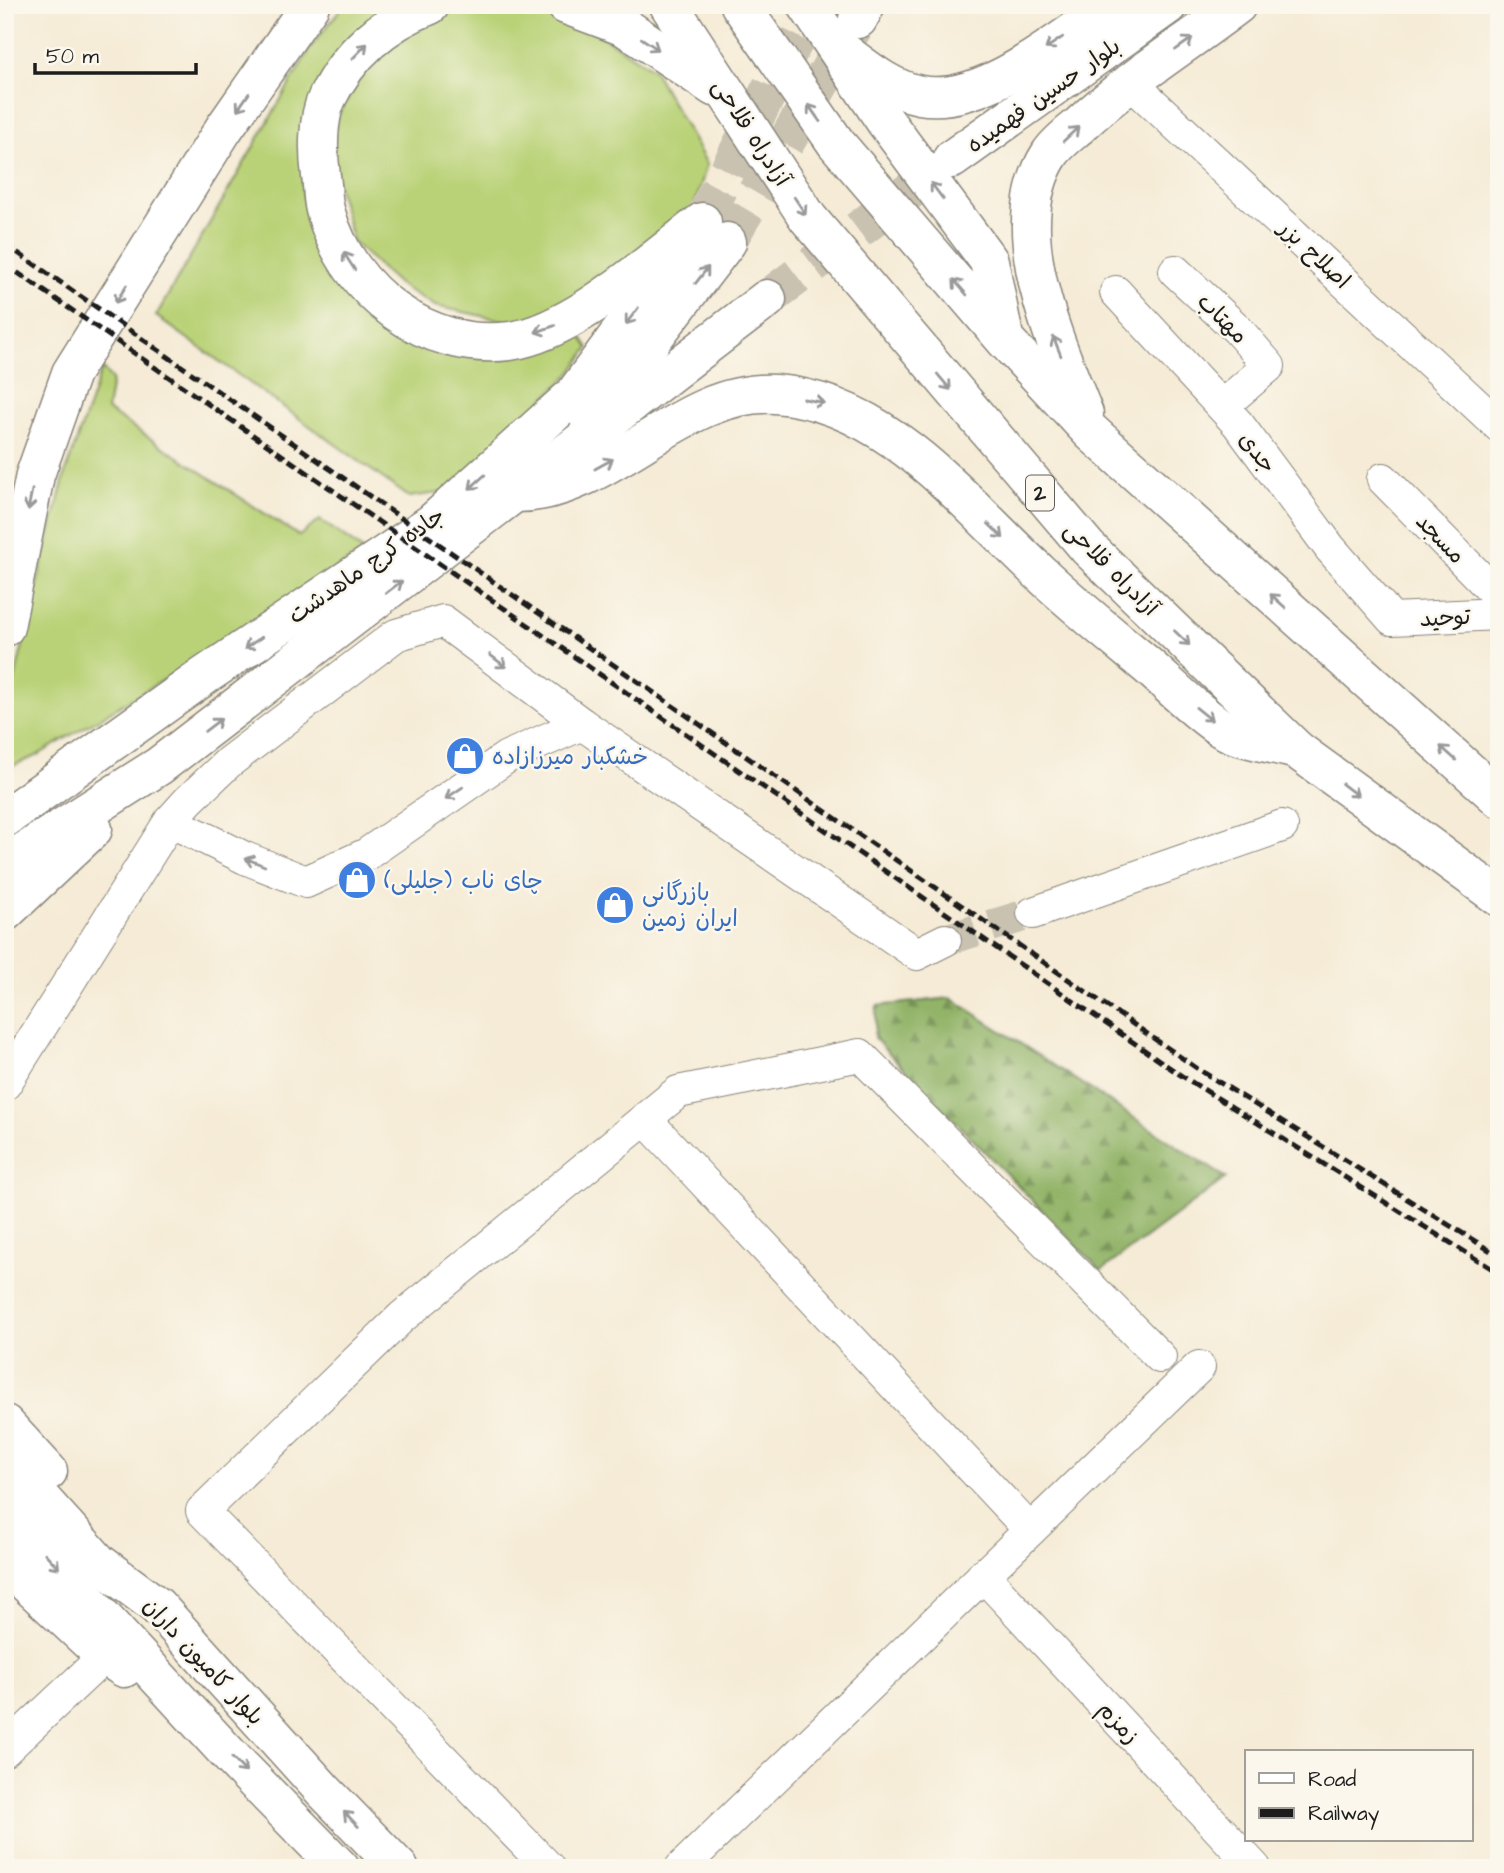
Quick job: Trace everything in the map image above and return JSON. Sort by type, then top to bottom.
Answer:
[{"type":"main road","points":[[5,627],[34,475],[71,373],[223,130],[310,5]]},
{"type":"main road","points":[[430,5],[404,15],[356,51],[326,100],[318,155],[326,213],[347,261],[380,299],[416,325],[455,340],[510,341],[557,325],[714,232]]},
{"type":"main road","points":[[566,5],[625,27],[731,99]]},
{"type":"main road","name":"آزادراه فلاحی","points":[[669,5],[808,218],[1088,548],[1297,750],[1499,897]]},
{"type":"main road","points":[[740,5],[836,143],[1004,339],[1091,432],[1499,798]]},
{"type":"main road","points":[[807,5],[851,22],[989,261],[1004,339]]},
{"type":"main road","name":"بلوار حسین فهمیده","points":[[851,22],[884,81],[919,95],[942,97],[968,91],[1016,69],[1111,5]]},
{"type":"main road","name":"بلوار حسین فهمیده","points":[[952,159],[1168,5]]},
{"type":"main road","points":[[1091,432],[1052,332],[1039,285],[1031,234],[1034,194],[1050,153],[1130,82],[1237,5]]},
{"type":"main road","points":[[714,232],[621,380],[521,480],[517,493],[531,493],[580,477],[723,399],[773,394],[823,401],[867,422],[906,447],[1041,574],[1223,730],[1297,750]]},
{"type":"main road","name":"جاده کرج ماهدشت","points":[[5,818],[207,674],[432,523],[574,395],[714,232]]},
{"type":"main road","name":"جاده کرج ماهدشت","points":[[23,870],[767,299]]},
{"type":"main road","points":[[5,789],[207,674]]},
{"type":"main road","points":[[5,901],[23,870]]},
{"type":"main road","points":[[5,912],[23,870]]},
{"type":"main road","points":[[5,1424],[64,1490],[157,1606]]},
{"type":"main road","name":"بلوار کامیون داران","points":[[5,1459],[99,1563],[157,1606],[323,1790],[399,1868]]},
{"type":"main road","name":"بلوار کامیون داران","points":[[5,1511],[198,1722],[340,1868]]},
{"type":"main road","points":[[5,1563],[105,1656],[198,1722]]},
{"type":"street","name":"اصلاح بزر","points":[[1130,82],[1499,426]]},
{"type":"street","name":"مهتاب","points":[[1175,271],[1237,329],[1278,374],[1222,406]]},
{"type":"street","name":"جدی","points":[[1116,292],[1222,406],[1330,548],[1392,619]]},
{"type":"street","name":"مسجد","points":[[1383,479],[1499,597]]},
{"type":"street","name":"توحید","points":[[1392,619],[1499,614]]},
{"type":"street","points":[[5,1084],[170,821],[229,762],[396,635],[443,621],[582,724],[917,954],[945,940]]},
{"type":"street","points":[[170,821],[245,859],[306,882],[367,854],[507,757],[582,724]]},
{"type":"street","points":[[1033,913],[1282,826]]},
{"type":"street","points":[[549,1868],[202,1511],[402,1317],[678,1092],[860,1055],[1160,1357]]},
{"type":"street","points":[[645,1119],[1030,1530]]},
{"type":"street","points":[[681,1868],[1199,1367]]},
{"type":"street","name":"زمزم","points":[[983,1575],[1255,1868]]},
{"type":"street","points":[[5,1750],[105,1656]]},
{"type":"green space","points":[[344,5],[393,5],[304,121],[302,189],[308,228],[334,270],[372,307],[538,352],[581,336],[589,348],[571,373],[446,492],[409,497],[156,316],[311,47]]},
{"type":"green space","points":[[464,5],[494,5],[566,14],[653,69],[707,164],[694,208],[546,322],[511,322],[435,306],[398,284],[353,242],[330,159],[338,115],[367,66],[417,23]]},
{"type":"green space","points":[[102,368],[112,380],[107,410],[299,536],[320,520],[364,551],[190,664],[36,756],[5,769],[5,721],[39,576],[65,474]]},
{"type":"green space","points":[[951,998],[1226,1178],[1101,1271],[874,1038],[877,1006]]},
{"type":"tunnel","points":[[702,222],[813,5]]},
{"type":"tunnel","points":[[727,242],[854,27]]},
{"type":"tunnel","points":[[767,299],[952,159]]},
{"type":"tunnel","points":[[945,940],[1033,913]]},
{"type":"railway","points":[[5,244],[1198,1069],[1499,1256]]},
{"type":"railway","points":[[5,264],[1182,1076],[1499,1273]]},
{"type":"place","name":"خشکبار میرزازاده","points":[[465,756]]},
{"type":"place","name":"چای ناب (جلیلی)","points":[[357,880]]},
{"type":"place","name":"بازرگانی ایران زمین","points":[[615,905]]}]
